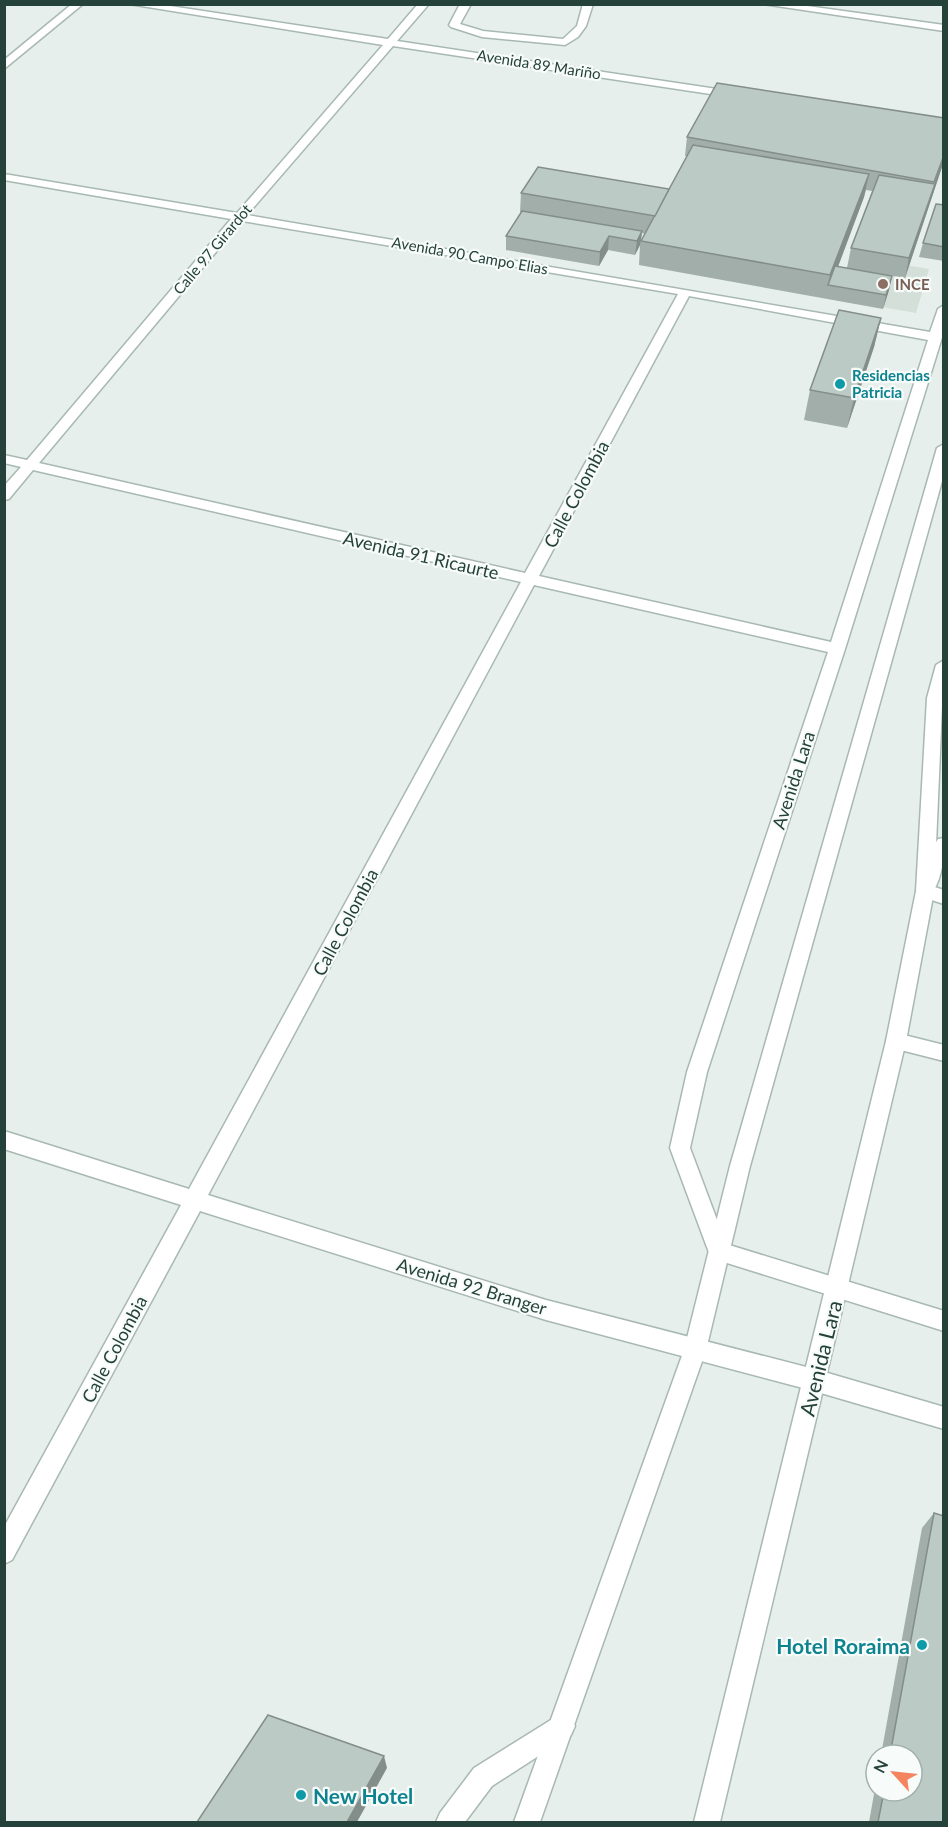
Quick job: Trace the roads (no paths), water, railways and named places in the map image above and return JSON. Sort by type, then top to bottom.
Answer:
[{"type":"street","points":[[4,66],[78,4]]},
{"type":"street","name":"Avenida 89 Mariño","points":[[135,4],[744,96]]},
{"type":"street","name":"Calle 97 Girardot","points":[[4,496],[32,466],[240,216],[424,4]]},
{"type":"street","points":[[466,4],[461,9],[454,25],[482,34],[565,42],[577,34],[588,12],[588,4]]},
{"type":"street","points":[[768,4],[944,28]]},
{"type":"street","name":"Avenida 90 Campo Elias","points":[[4,177],[685,291],[935,337]]},
{"type":"street","name":"Calle Colombia","points":[[4,1552],[685,291]]},
{"type":"street","name":"Avenida Lara","points":[[718,1251],[680,1148],[697,1072],[837,649],[944,309]]},
{"type":"street","points":[[527,1822],[695,1350],[718,1251],[944,448]]},
{"type":"street","name":"Avenida 91 Ricaurte","points":[[4,459],[837,649]]},
{"type":"street","name":"Avenida Lara","points":[[707,1822],[896,1041],[925,891],[939,699],[944,665]]},
{"type":"street","name":"Avenida Lara","points":[[925,891],[944,844]]},
{"type":"street","points":[[925,891],[944,897]]},
{"type":"street","points":[[896,1041],[944,1053]]},
{"type":"street","name":"Avenida 92 Branger","points":[[4,1140],[546,1310],[814,1380],[944,1418]]},
{"type":"street","points":[[718,1251],[944,1322]]},
{"type":"street","points":[[449,1822],[483,1777],[562,1726]]},
{"type":"place","name":"INCE","points":[[883,284]]},
{"type":"place","name":"Residencias Patricia","points":[[840,384]]},
{"type":"place","name":"Hotel Roraima","points":[[922,1645]]},
{"type":"place","name":"New Hotel","points":[[301,1795]]}]
